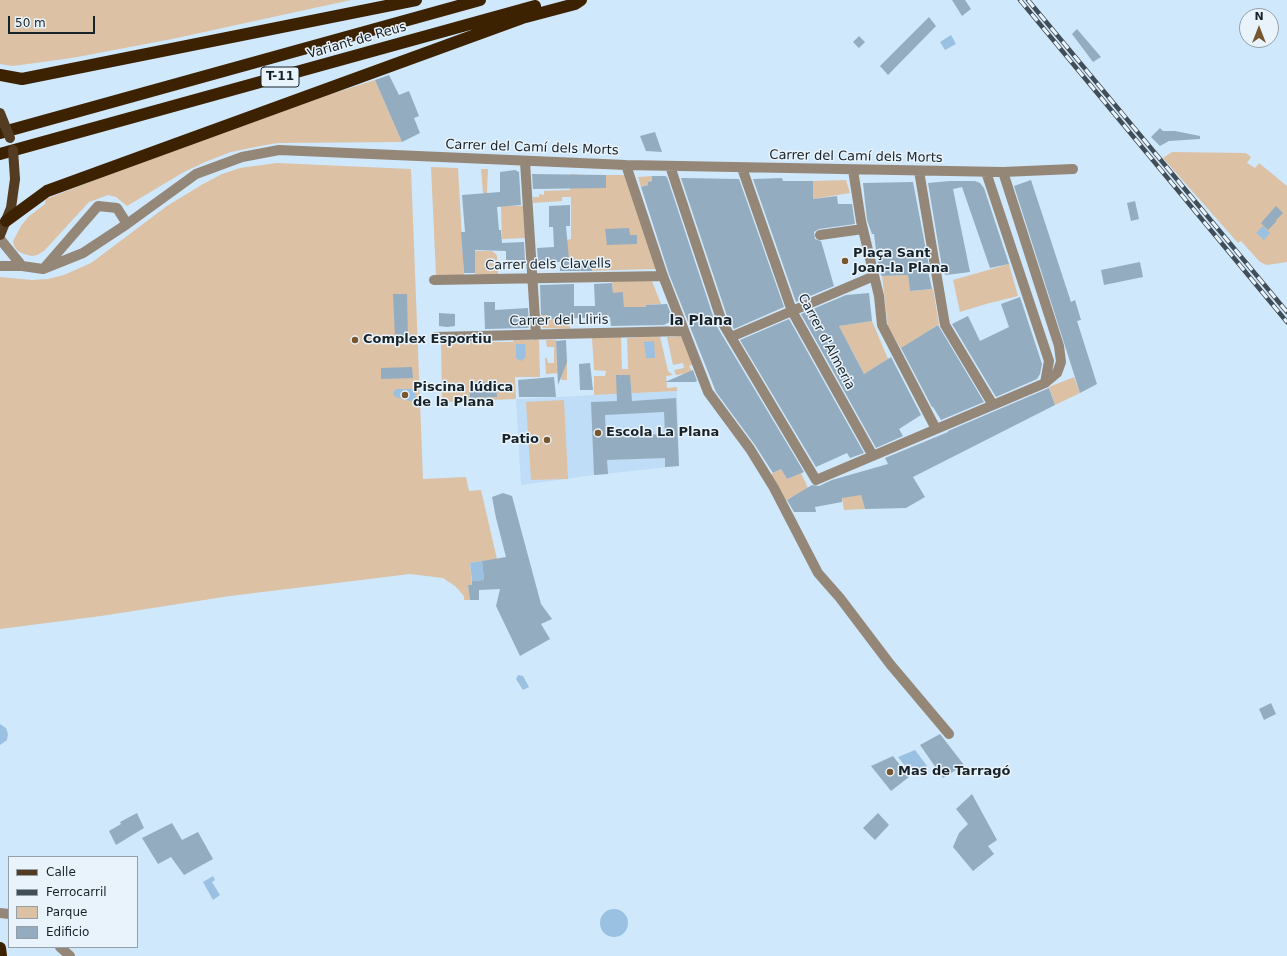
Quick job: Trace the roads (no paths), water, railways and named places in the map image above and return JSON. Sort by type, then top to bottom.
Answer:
[{"type":"highway","points":[[0,75],[22,79],[416,0]]},
{"type":"highway","name":"Variant de Reus","points":[[0,134],[480,0]]},
{"type":"highway","name":"Variant de Reus","points":[[0,154],[561,0]]},
{"type":"highway","points":[[6,222],[47,191],[522,18],[576,4],[581,0]]},
{"type":"highway","points":[[0,948],[1,956]]},
{"type":"main road","points":[[0,113],[6,125],[13,150],[15,179],[14,193],[6,222],[0,235]]},
{"type":"street","name":"Carrer del Camí dels Morts","points":[[0,266],[22,266],[43,269],[83,253],[127,224],[196,174],[242,156],[279,150],[525,162],[742,168],[986,172],[1073,169]]},
{"type":"street","points":[[525,162],[536,335]]},
{"type":"street","points":[[626,165],[663,276],[708,392],[750,449],[774,488],[818,573],[840,598],[890,664],[949,734]]},
{"type":"street","points":[[670,166],[722,322],[816,480],[1026,391],[1045,382],[1057,373],[1061,362],[1059,346],[1003,172]]},
{"type":"street","name":"Carrer d'Almeria","points":[[742,168],[792,311],[873,456]]},
{"type":"street","points":[[853,170],[863,229],[879,296],[882,324],[936,429]]},
{"type":"street","points":[[919,170],[945,324],[993,405]]},
{"type":"street","points":[[986,172],[1049,361],[1045,382]]},
{"type":"street","points":[[43,269],[98,206],[117,208],[127,224]]},
{"type":"street","points":[[820,235],[863,229]]},
{"type":"street","points":[[0,239],[22,266]]},
{"type":"street","name":"Carrer dels Clavells","points":[[434,280],[663,276]]},
{"type":"street","points":[[731,337],[874,276]]},
{"type":"street","name":"Carrer del Lliris","points":[[435,337],[684,331]]},
{"type":"street","points":[[1049,361],[1061,362]]},
{"type":"street","points":[[61,948],[70,956]]},
{"type":"railway","points":[[1020,0],[1287,322]]},
{"type":"railway","points":[[1028,0],[1287,312]]},
{"type":"place","name":"Plaça Sant Joan-la Plana","points":[[845,261]]},
{"type":"place","name":"Complex Esportiu","points":[[355,340]]},
{"type":"place","name":"Piscina lúdica de la Plana","points":[[405,395]]},
{"type":"place","name":"Escola La Plana","points":[[598,433]]},
{"type":"place","name":"Patio","points":[[547,440]]},
{"type":"place","name":"Mas de Tarragó","points":[[890,772]]},
{"type":"district","name":"la Plana","points":[[701,321]]}]
